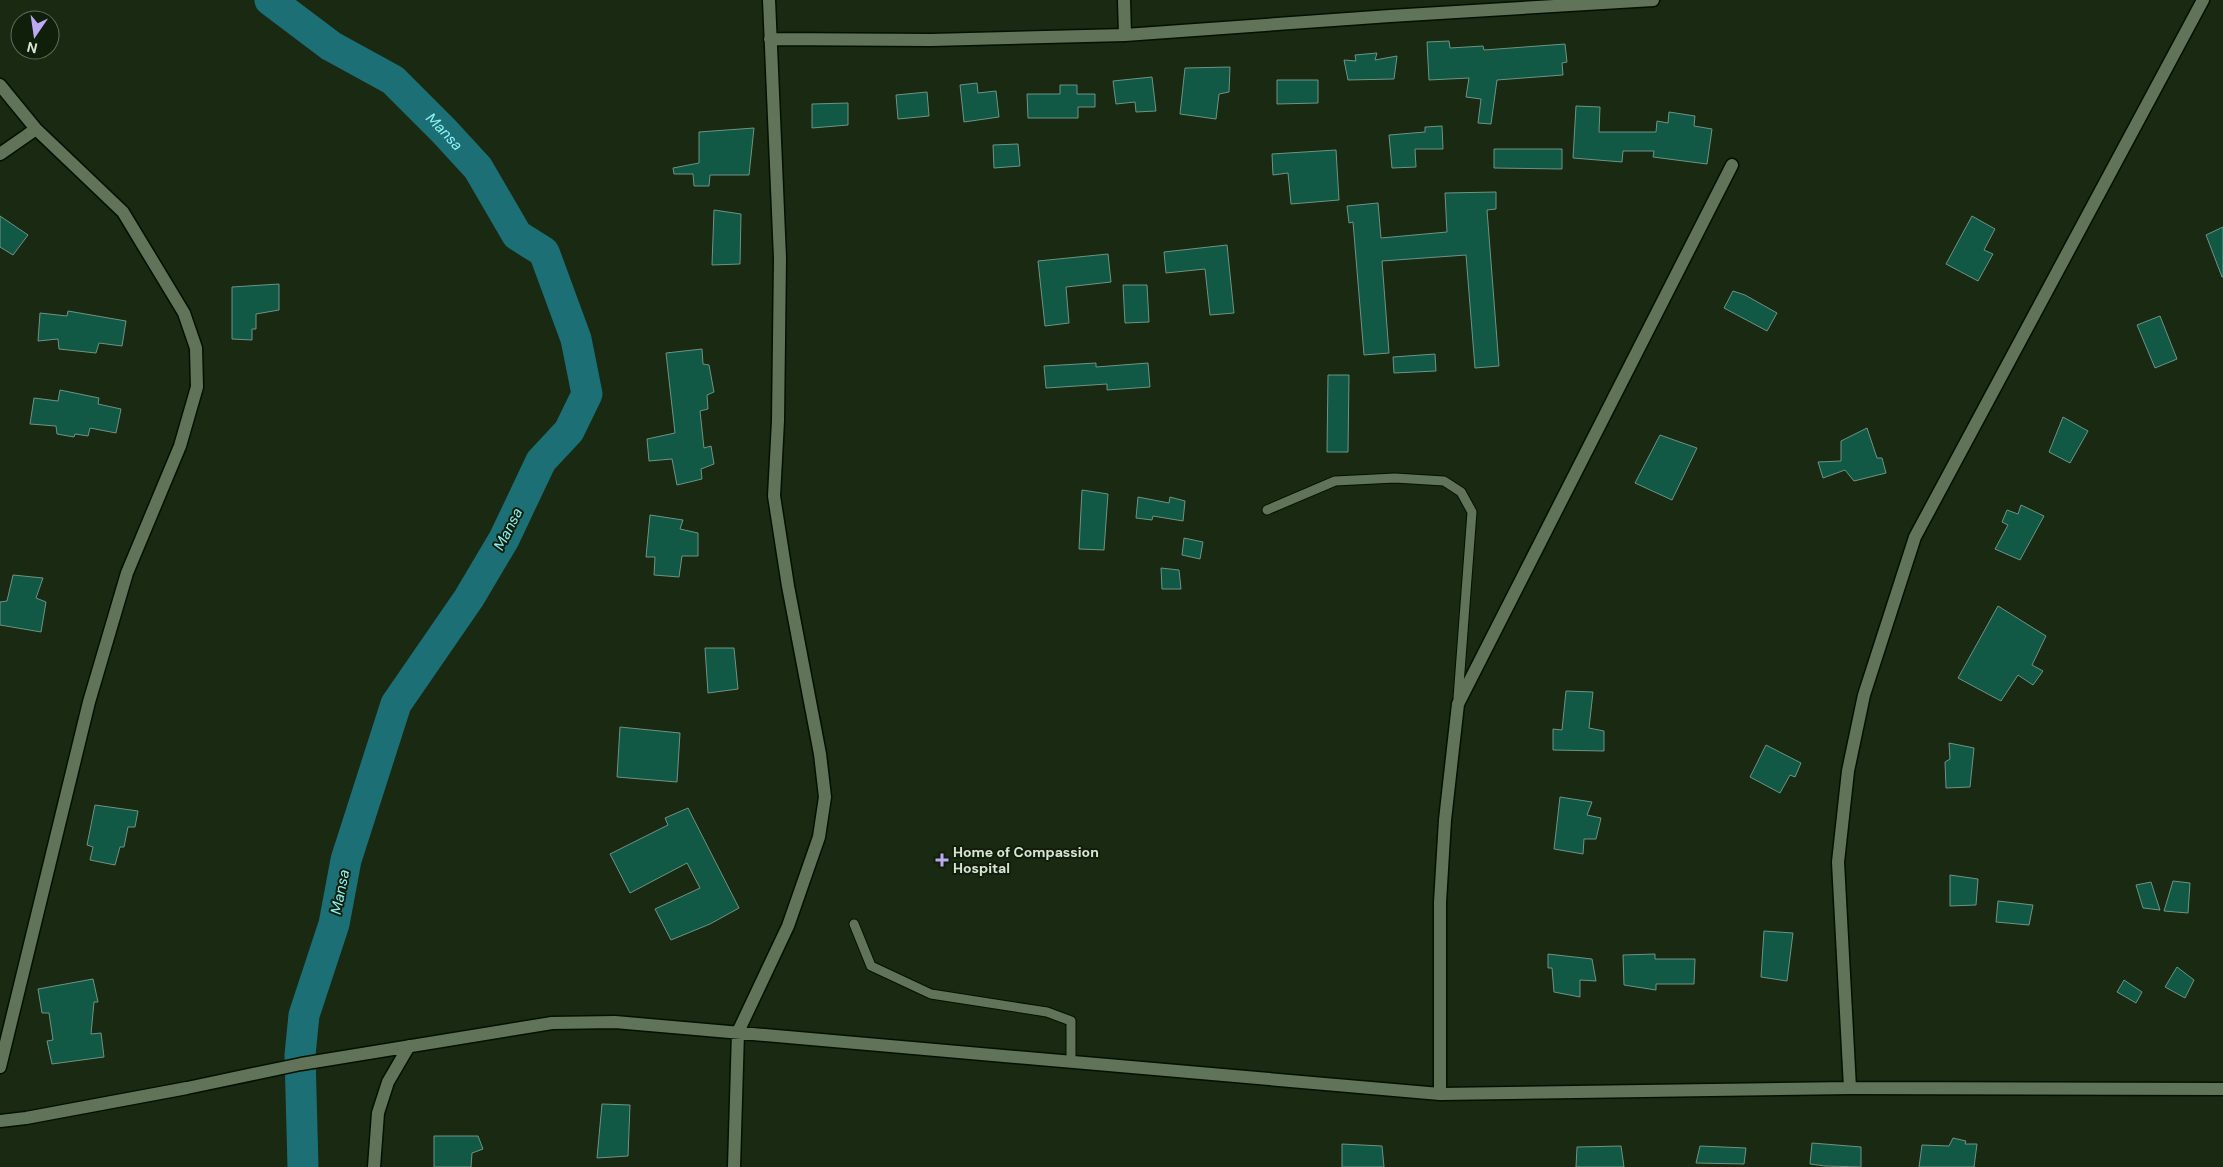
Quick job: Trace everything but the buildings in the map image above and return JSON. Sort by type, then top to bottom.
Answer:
[{"type":"street","points":[[734,1167],[738,1032],[788,926],[819,837],[825,797],[818,745],[788,586],[774,496],[778,421],[780,258],[769,0]]},
{"type":"street","points":[[1124,0],[1125,35]]},
{"type":"street","points":[[770,39],[931,40],[1125,35],[1654,0]]},
{"type":"street","points":[[1850,1088],[1838,862],[1848,772],[1864,694],[1915,537],[2203,0]]},
{"type":"street","points":[[0,85],[36,129],[123,212],[184,313],[196,348],[197,387],[180,446],[126,573],[88,702],[0,1067]]},
{"type":"street","points":[[0,154],[36,129]]},
{"type":"street","points":[[1440,1094],[1440,902],[1445,820],[1458,704],[1732,165]]},
{"type":"street","points":[[0,1121],[26,1118],[187,1088],[267,1070],[409,1046],[552,1023],[615,1022],[1440,1094],[1850,1088],[2223,1090]]},
{"type":"street","points":[[374,1167],[378,1113],[388,1082],[409,1046]]},
{"type":"lane","points":[[1267,510],[1335,480],[1395,478],[1444,481],[1461,492],[1472,512],[1458,704]]},
{"type":"lane","points":[[854,924],[871,966],[931,994],[1047,1012],[1072,1021],[1071,1062]]},
{"type":"waterway","name":"Mansa","points":[[270,0],[331,46],[393,80],[478,168],[517,235],[544,252],[576,339],[587,394],[569,431],[541,461],[504,539],[469,598],[396,704],[346,860],[334,924],[304,1015],[300,1055],[303,1167]]},
{"type":"place","name":"Home of Compassion Hospital","points":[[942,860]]}]
